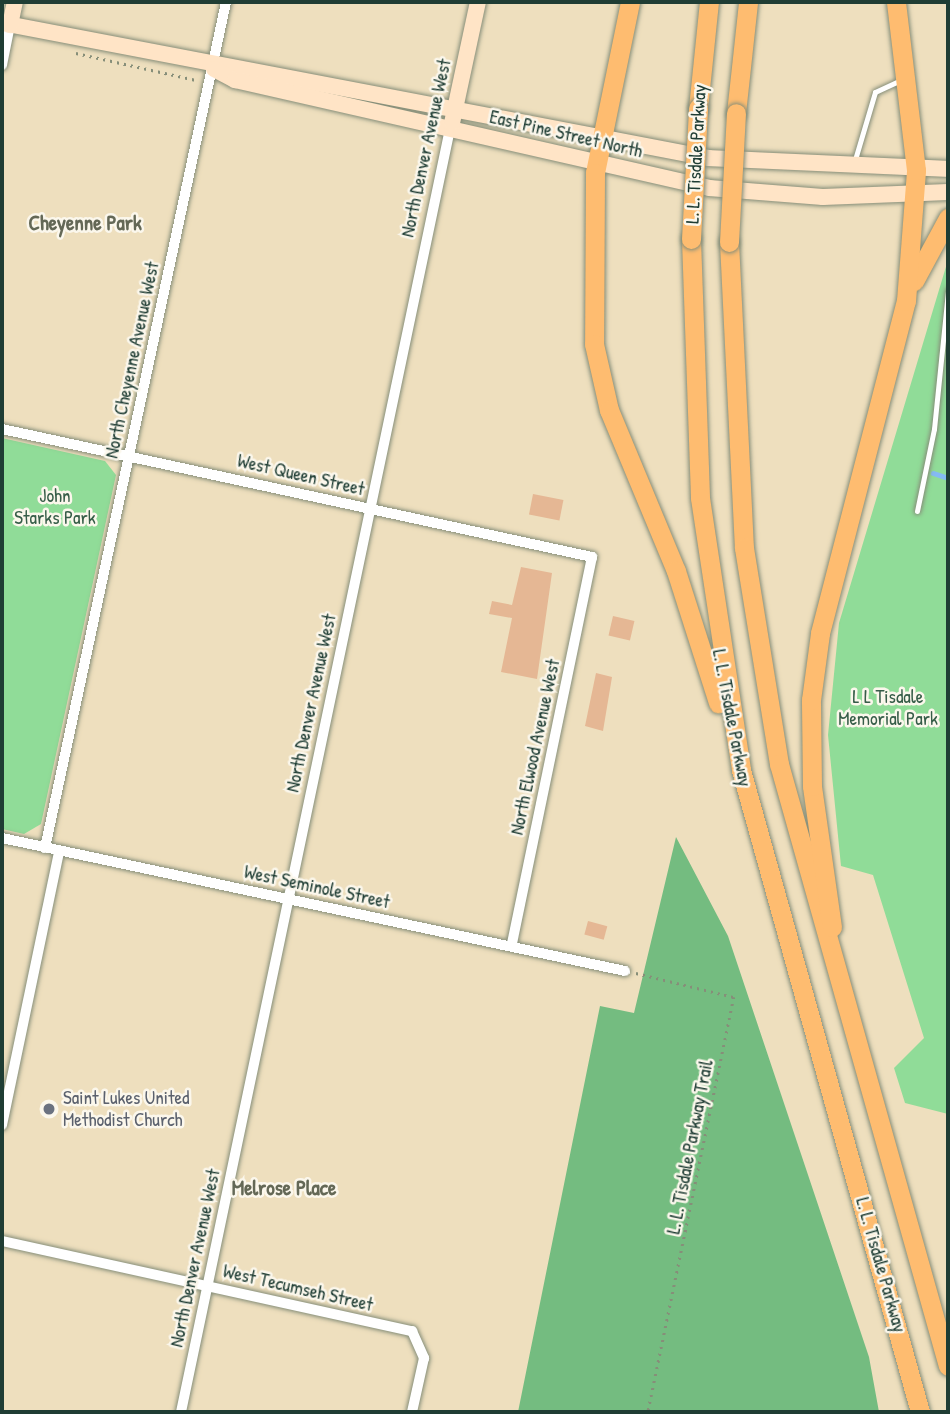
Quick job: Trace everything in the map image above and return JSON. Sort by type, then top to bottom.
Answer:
[{"type":"highway","points":[[630,2],[596,163],[590,283],[600,377],[676,571],[741,770]]},
{"type":"highway","name":"L. L. Tisdale Parkway","points":[[709,2],[698,108],[691,239],[700,499],[741,770],[920,1412]]},
{"type":"highway","name":"L. L. Tisdale Parkway","points":[[748,2],[736,113],[729,242],[734,435],[753,622],[796,839],[948,1366]]},
{"type":"highway","points":[[845,1007],[812,786],[813,677],[906,301],[917,194],[909,78],[896,2]]},
{"type":"highway","points":[[906,301],[932,238],[948,218]]},
{"type":"street","points":[[2,65],[6,24],[15,2]]},
{"type":"street","name":"North Cheyenne Avenue West","points":[[44,848],[226,2]]},
{"type":"street","name":"North Denver Avenue West","points":[[181,1412],[211,1287],[478,2]]},
{"type":"street","name":"East Pine Street North","points":[[6,24],[210,76],[596,163],[743,191],[917,194],[948,192]]},
{"type":"street","name":"East Pine Street North","points":[[210,76],[239,66],[454,112],[709,158],[852,170],[948,169]]},
{"type":"street","name":"West Queen Street","points":[[2,429],[592,557]]},
{"type":"street","name":"North Elwood Avenue West","points":[[512,945],[592,557]]},
{"type":"street","name":"West Seminole Street","points":[[2,838],[625,971]]},
{"type":"street","points":[[2,1125],[59,851]]},
{"type":"street","name":"West Tecumseh Street","points":[[2,1241],[211,1287],[420,1338],[424,1358],[412,1412]]},
{"type":"lane","points":[[852,170],[875,92],[909,78]]},
{"type":"lane","points":[[917,511],[934,429],[948,289]]},
{"type":"path","points":[[74,52],[210,76]]},
{"type":"path","name":"L. L. Tisdale Parkway Trail","points":[[625,971],[734,998],[649,1412]]},
{"type":"green space","name":"L L Tisdale Memorial Park","points":[[948,260],[948,1114],[905,1103],[894,1068],[924,1038],[873,875],[841,866],[828,735],[839,623]]},
{"type":"green space","name":"John Starks Park","points":[[2,438],[105,461],[116,475],[41,824],[24,834],[2,829]]},
{"type":"green space","points":[[676,837],[728,936],[869,1357],[879,1412],[518,1412],[600,1006],[634,1013]]},
{"type":"building","points":[[533,494],[563,500],[559,521],[529,515]]},
{"type":"building","points":[[521,567],[552,573],[537,679],[501,672],[512,618],[489,614],[492,601],[512,605]]},
{"type":"building","points":[[613,616],[634,621],[630,640],[609,635]]},
{"type":"building","points":[[596,673],[612,677],[603,731],[585,726]]},
{"type":"building","points":[[588,921],[607,926],[604,940],[584,935]]},
{"type":"waterway","points":[[933,473],[948,478]]},
{"type":"place","name":"Saint Lukes United Methodist Church","points":[[49,1109]]},
{"type":"district","name":"Cheyenne Park","points":[[85,223]]},
{"type":"district","name":"Melrose Place","points":[[284,1188]]}]
